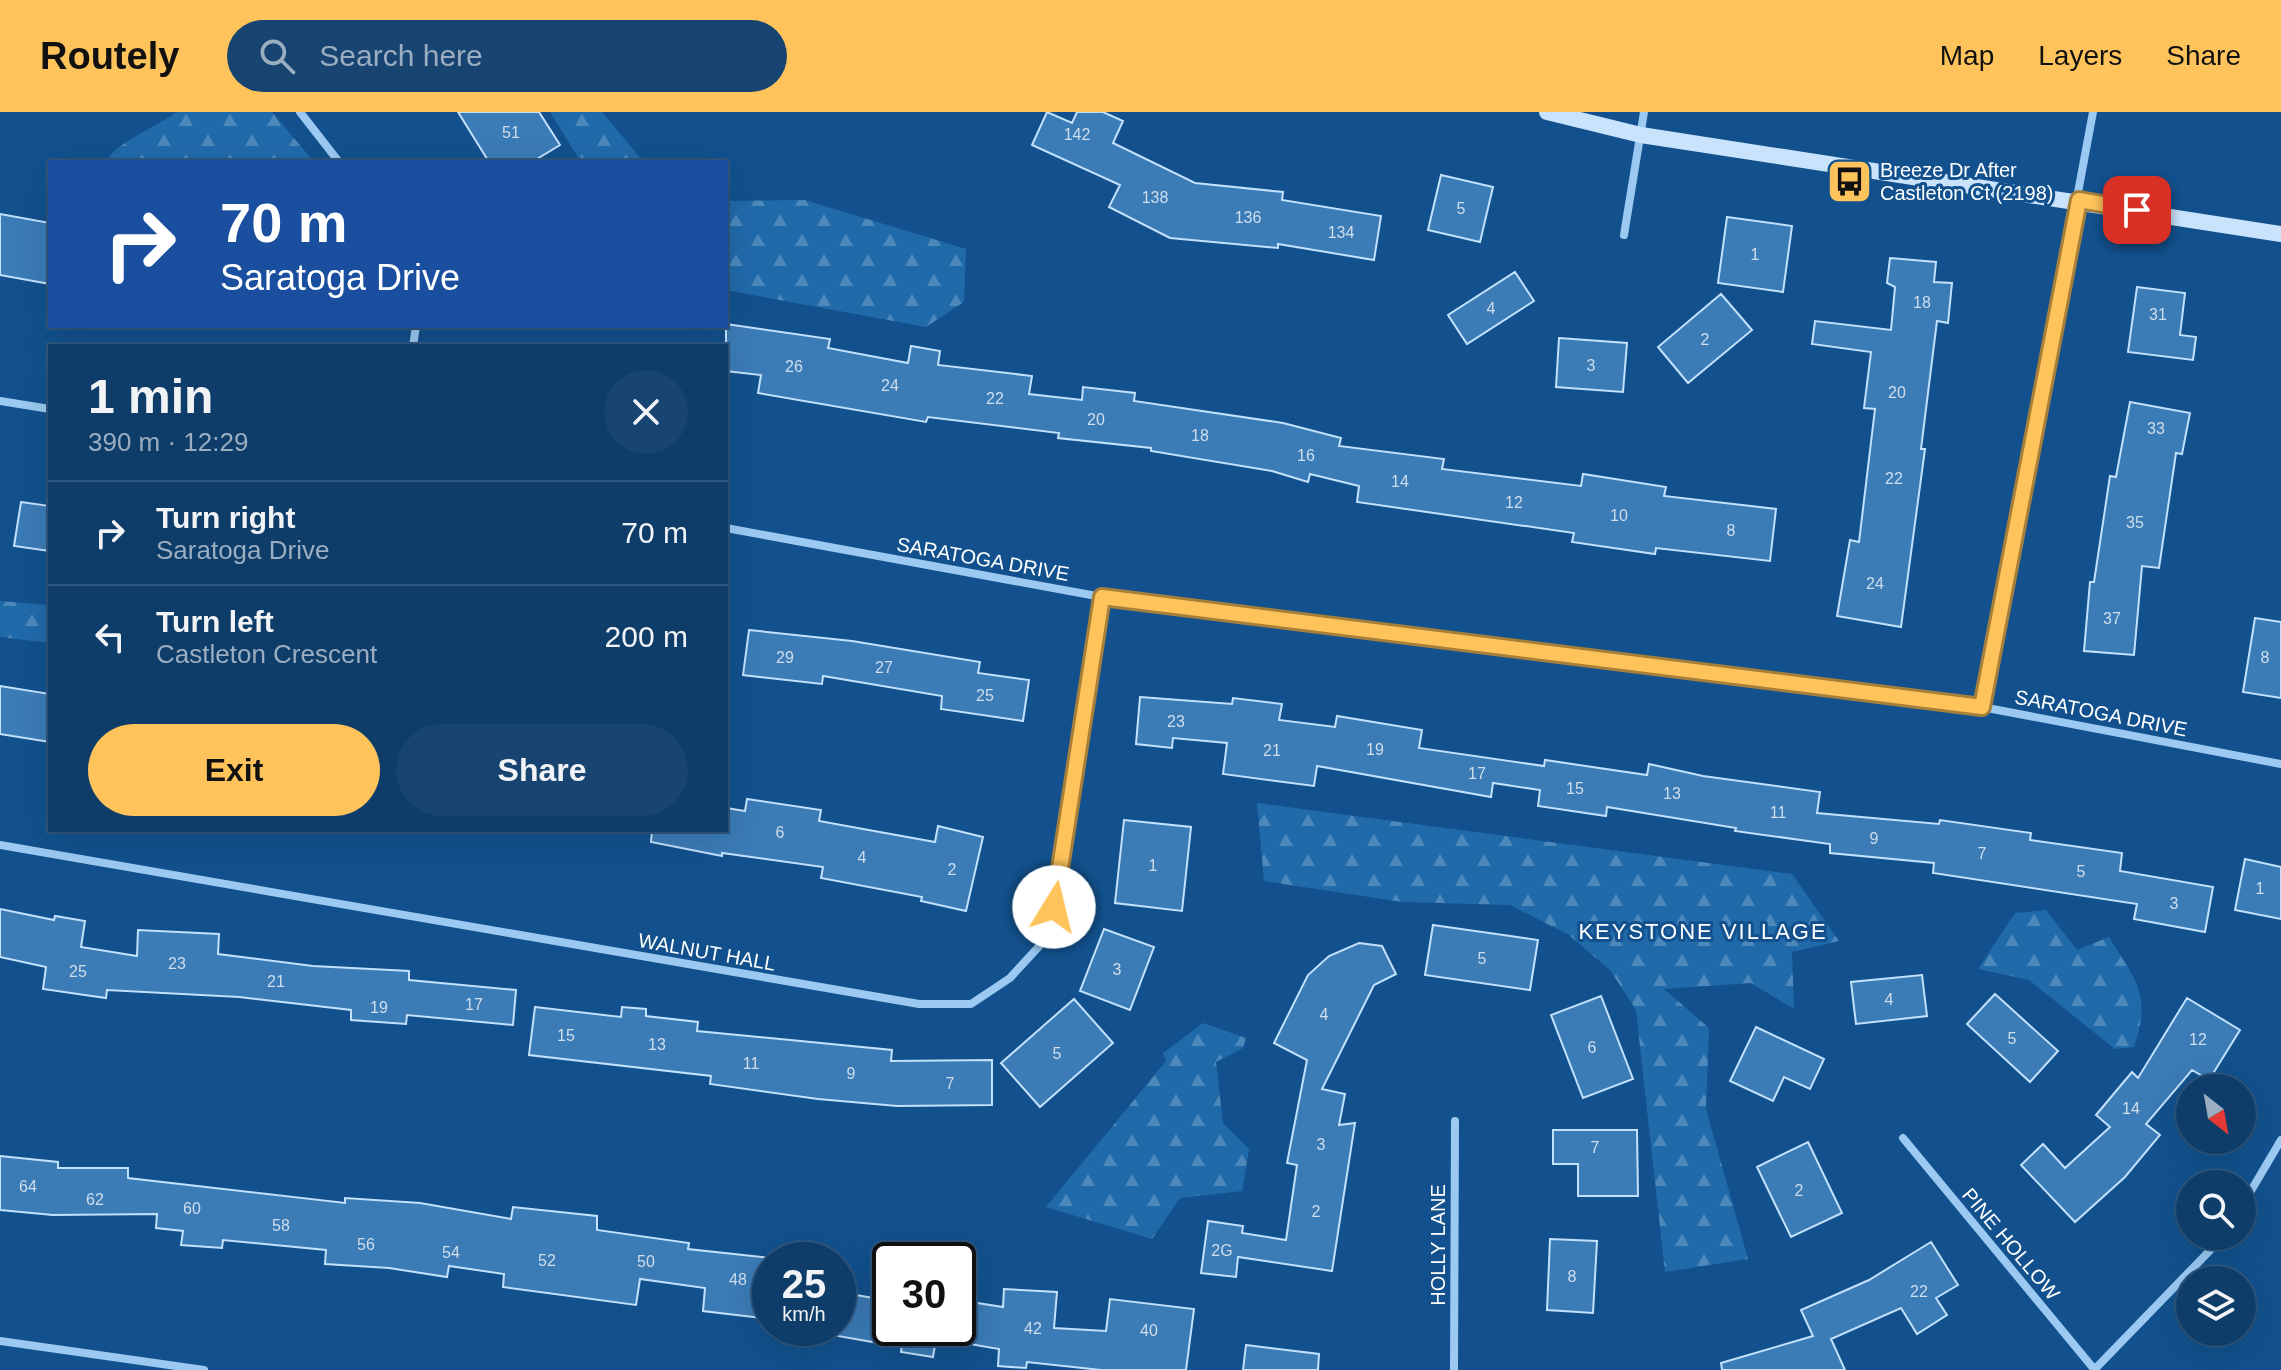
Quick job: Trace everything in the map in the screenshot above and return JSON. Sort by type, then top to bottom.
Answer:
[{"type":"street","points":[[300,112],[337,160]]},
{"type":"street","points":[[1547,112],[1641,135],[2079,200],[2281,234]]},
{"type":"street","points":[[1624,235],[1644,112]]},
{"type":"street","points":[[1982,707],[2093,112]]},
{"type":"street","points":[[0,401],[48,409]]},
{"type":"street","name":"SARATOGA DRIVE","points":[[728,528],[1102,597],[1982,707],[2281,764]]},
{"type":"street","name":"WALNUT HALL","points":[[0,845],[905,1002],[971,1004],[1010,978],[1043,942],[1054,907],[1102,597]]},
{"type":"street","name":"HOLLY LANE","points":[[1454,1370],[1455,1121]]},
{"type":"street","name":"PINE HOLLOW","points":[[1903,1138],[2094,1370]]},
{"type":"street","points":[[2256,1182],[2281,1140]]},
{"type":"street","points":[[2094,1370],[2210,1250]]},
{"type":"street","points":[[0,1341],[204,1370]]},
{"type":"green space","points":[[177,112],[272,112],[312,160],[107,160],[128,141]]},
{"type":"green space","points":[[550,112],[602,112],[642,160],[580,160]]},
{"type":"green space","points":[[805,200],[966,249],[964,302],[926,327],[728,290],[728,201]]},
{"type":"green space","points":[[0,601],[48,605],[48,643],[0,637]]},
{"type":"green space","points":[[1257,803],[1792,874],[1839,941],[1792,952],[1794,1009],[1751,983],[1664,989],[1709,1028],[1706,1109],[1748,1259],[1665,1272],[1636,1010],[1610,970],[1569,935],[1510,905],[1403,902],[1264,881]]},
{"type":"green space","points":[[2046,910],[2077,950],[2109,937],[2134,977],[2141,1000],[2134,1047],[2115,1049],[2029,980],[1978,969],[2015,913]]},
{"type":"green space","points":[[1203,1023],[1246,1038],[1243,1048],[1216,1062],[1223,1123],[1249,1149],[1242,1191],[1180,1198],[1152,1239],[1046,1207],[1166,1061],[1163,1053]]},
{"type":"building","points":[[458,112],[539,112],[560,145],[535,160],[488,160]]},
{"type":"building","points":[[1047,112],[1072,123],[1077,112],[1103,112],[1123,121],[1113,143],[1195,183],[1283,192],[1282,200],[1381,216],[1374,260],[1278,244],[1278,248],[1170,238],[1109,207],[1120,185],[1032,145]]},
{"type":"building","points":[[1441,175],[1493,187],[1480,242],[1428,230]]},
{"type":"building","points":[[0,214],[48,223],[48,284],[0,275]]},
{"type":"building","points":[[1727,217],[1792,226],[1783,292],[1718,283]]},
{"type":"building","points":[[1890,258],[1936,262],[1934,282],[1952,283],[1948,323],[1937,321],[1921,449],[1925,449],[1901,627],[1837,616],[1850,540],[1859,542],[1875,409],[1864,408],[1871,352],[1812,344],[1815,321],[1891,330],[1895,287],[1887,283]]},
{"type":"building","points":[[1515,272],[1534,301],[1467,344],[1448,315]]},
{"type":"building","points":[[2137,287],[2185,293],[2180,335],[2196,337],[2193,360],[2128,352]]},
{"type":"building","points":[[1721,294],[1752,330],[1688,383],[1658,347]]},
{"type":"building","points":[[728,324],[830,339],[828,348],[908,363],[911,346],[940,351],[938,365],[1032,376],[1029,394],[1082,400],[1083,387],[1135,393],[1134,401],[1283,423],[1341,438],[1339,446],[1444,459],[1442,469],[1581,486],[1583,474],[1666,487],[1664,496],[1776,509],[1770,561],[1656,548],[1655,554],[1572,542],[1574,533],[1357,502],[1359,486],[1310,474],[1308,482],[1272,471],[1151,451],[1151,448],[1058,438],[1059,433],[928,417],[926,422],[758,393],[761,375],[728,371]]},
{"type":"building","points":[[1559,338],[1627,343],[1623,392],[1556,387]]},
{"type":"building","points":[[2130,402],[2190,413],[2182,454],[2176,453],[2159,568],[2142,566],[2134,655],[2084,651],[2090,582],[2094,582],[2110,476],[2116,477]]},
{"type":"building","points":[[21,502],[48,506],[48,551],[14,546]]},
{"type":"building","points":[[2255,618],[2281,622],[2281,698],[2243,692]]},
{"type":"building","points":[[749,630],[852,641],[980,662],[978,673],[1029,680],[1023,721],[941,709],[942,696],[823,676],[822,684],[743,675]]},
{"type":"building","points":[[0,686],[48,694],[48,742],[0,734]]},
{"type":"building","points":[[1140,697],[1232,704],[1233,698],[1282,704],[1279,720],[1335,727],[1337,716],[1422,730],[1419,748],[1544,766],[1545,760],[1647,775],[1649,764],[1703,776],[1820,792],[1817,813],[1939,824],[1940,820],[2031,833],[2030,840],[2122,853],[2120,871],[2213,887],[2205,932],[2134,919],[2137,904],[1933,873],[1934,863],[1830,853],[1830,844],[1735,831],[1736,828],[1607,807],[1606,816],[1538,806],[1540,790],[1493,783],[1491,797],[1317,766],[1314,786],[1223,774],[1227,743],[1173,738],[1172,748],[1136,744]]},
{"type":"building","points":[[747,799],[821,810],[819,821],[935,842],[938,826],[983,837],[966,911],[921,901],[922,897],[821,878],[823,867],[722,853],[722,856],[651,842],[652,832],[728,832],[728,808],[745,811]]},
{"type":"building","points":[[1124,820],[1191,827],[1182,911],[1115,903]]},
{"type":"building","points":[[2245,859],[2281,867],[2281,919],[2235,910]]},
{"type":"building","points":[[0,909],[54,920],[55,916],[85,921],[81,947],[137,956],[138,930],[219,934],[218,954],[313,966],[409,971],[409,980],[516,990],[513,1025],[407,1015],[406,1024],[351,1020],[351,1010],[239,997],[107,990],[106,998],[43,989],[46,967],[0,957]]},
{"type":"building","points":[[1433,925],[1538,940],[1530,990],[1425,975]]},
{"type":"building","points":[[1104,929],[1154,947],[1130,1010],[1080,991]]},
{"type":"building","points":[[1359,943],[1382,946],[1396,974],[1374,985],[1322,1089],[1345,1094],[1339,1125],[1355,1123],[1332,1271],[1238,1257],[1236,1277],[1201,1273],[1208,1221],[1243,1226],[1242,1233],[1286,1240],[1297,1165],[1287,1163],[1307,1060],[1274,1043],[1308,975],[1329,956]]},
{"type":"building","points":[[1922,975],[1927,1016],[1856,1024],[1851,982]]},
{"type":"building","points":[[1995,994],[2058,1051],[2030,1082],[1967,1024]]},
{"type":"building","points":[[1601,996],[1633,1079],[1583,1098],[1551,1015]]},
{"type":"building","points":[[2187,998],[2240,1030],[2213,1074],[2199,1074],[2192,1070],[2189,1074],[2176,1074],[2176,1089],[2146,1124],[2160,1135],[2125,1177],[2075,1222],[2021,1165],[2043,1144],[2065,1168],[2110,1127],[2096,1115],[2132,1072],[2138,1078]]},
{"type":"building","points":[[1074,999],[1113,1043],[1040,1107],[1001,1063]]},
{"type":"building","points":[[535,1007],[621,1017],[622,1007],[646,1009],[646,1016],[698,1022],[697,1031],[892,1050],[891,1061],[992,1060],[992,1105],[897,1106],[818,1099],[710,1084],[711,1076],[529,1055]]},
{"type":"building","points":[[1756,1027],[1824,1059],[1810,1089],[1784,1077],[1773,1101],[1730,1081]]},
{"type":"building","points":[[1553,1130],[1637,1130],[1638,1196],[1578,1196],[1578,1164],[1553,1164]]},
{"type":"building","points":[[1808,1142],[1842,1213],[1791,1237],[1757,1167]]},
{"type":"building","points":[[0,1156],[58,1162],[58,1168],[128,1168],[128,1178],[345,1203],[345,1198],[420,1203],[511,1219],[513,1207],[597,1216],[597,1230],[689,1243],[688,1249],[752,1256],[752,1317],[703,1311],[705,1288],[640,1279],[636,1305],[503,1287],[504,1274],[449,1266],[447,1277],[389,1268],[325,1264],[326,1250],[223,1240],[222,1248],[181,1245],[183,1231],[156,1228],[157,1214],[53,1215],[0,1210]]},
{"type":"building","points":[[1550,1239],[1597,1241],[1593,1313],[1547,1310]]},
{"type":"building","points":[[1931,1242],[1958,1285],[1936,1298],[1947,1315],[1917,1334],[1901,1308],[1831,1339],[1845,1370],[1722,1370],[1721,1363],[1813,1336],[1801,1310],[1869,1280]]},
{"type":"building","points":[[1004,1289],[1057,1292],[1054,1328],[1106,1331],[1110,1299],[1194,1309],[1186,1370],[1101,1370],[1027,1362],[1026,1368],[998,1366],[999,1349],[976,1345],[976,1303],[1003,1307]]},
{"type":"building","points":[[856,1295],[872,1298],[872,1342],[856,1339]]},
{"type":"building","points":[[1246,1345],[1319,1354],[1318,1370],[1243,1370]]},
{"type":"building","points":[[902,1346],[935,1346],[933,1357],[901,1352]]},
{"type":"place","name":"Breeze Dr After Castleton Ct (2198)","points":[[1849,181]]},
{"type":"district","name":"KEYSTONE VILLAGE","points":[[1703,931]]},
{"type":"route","points":[[1054,907],[1102,597],[1982,707],[2079,200],[2137,210]]}]
